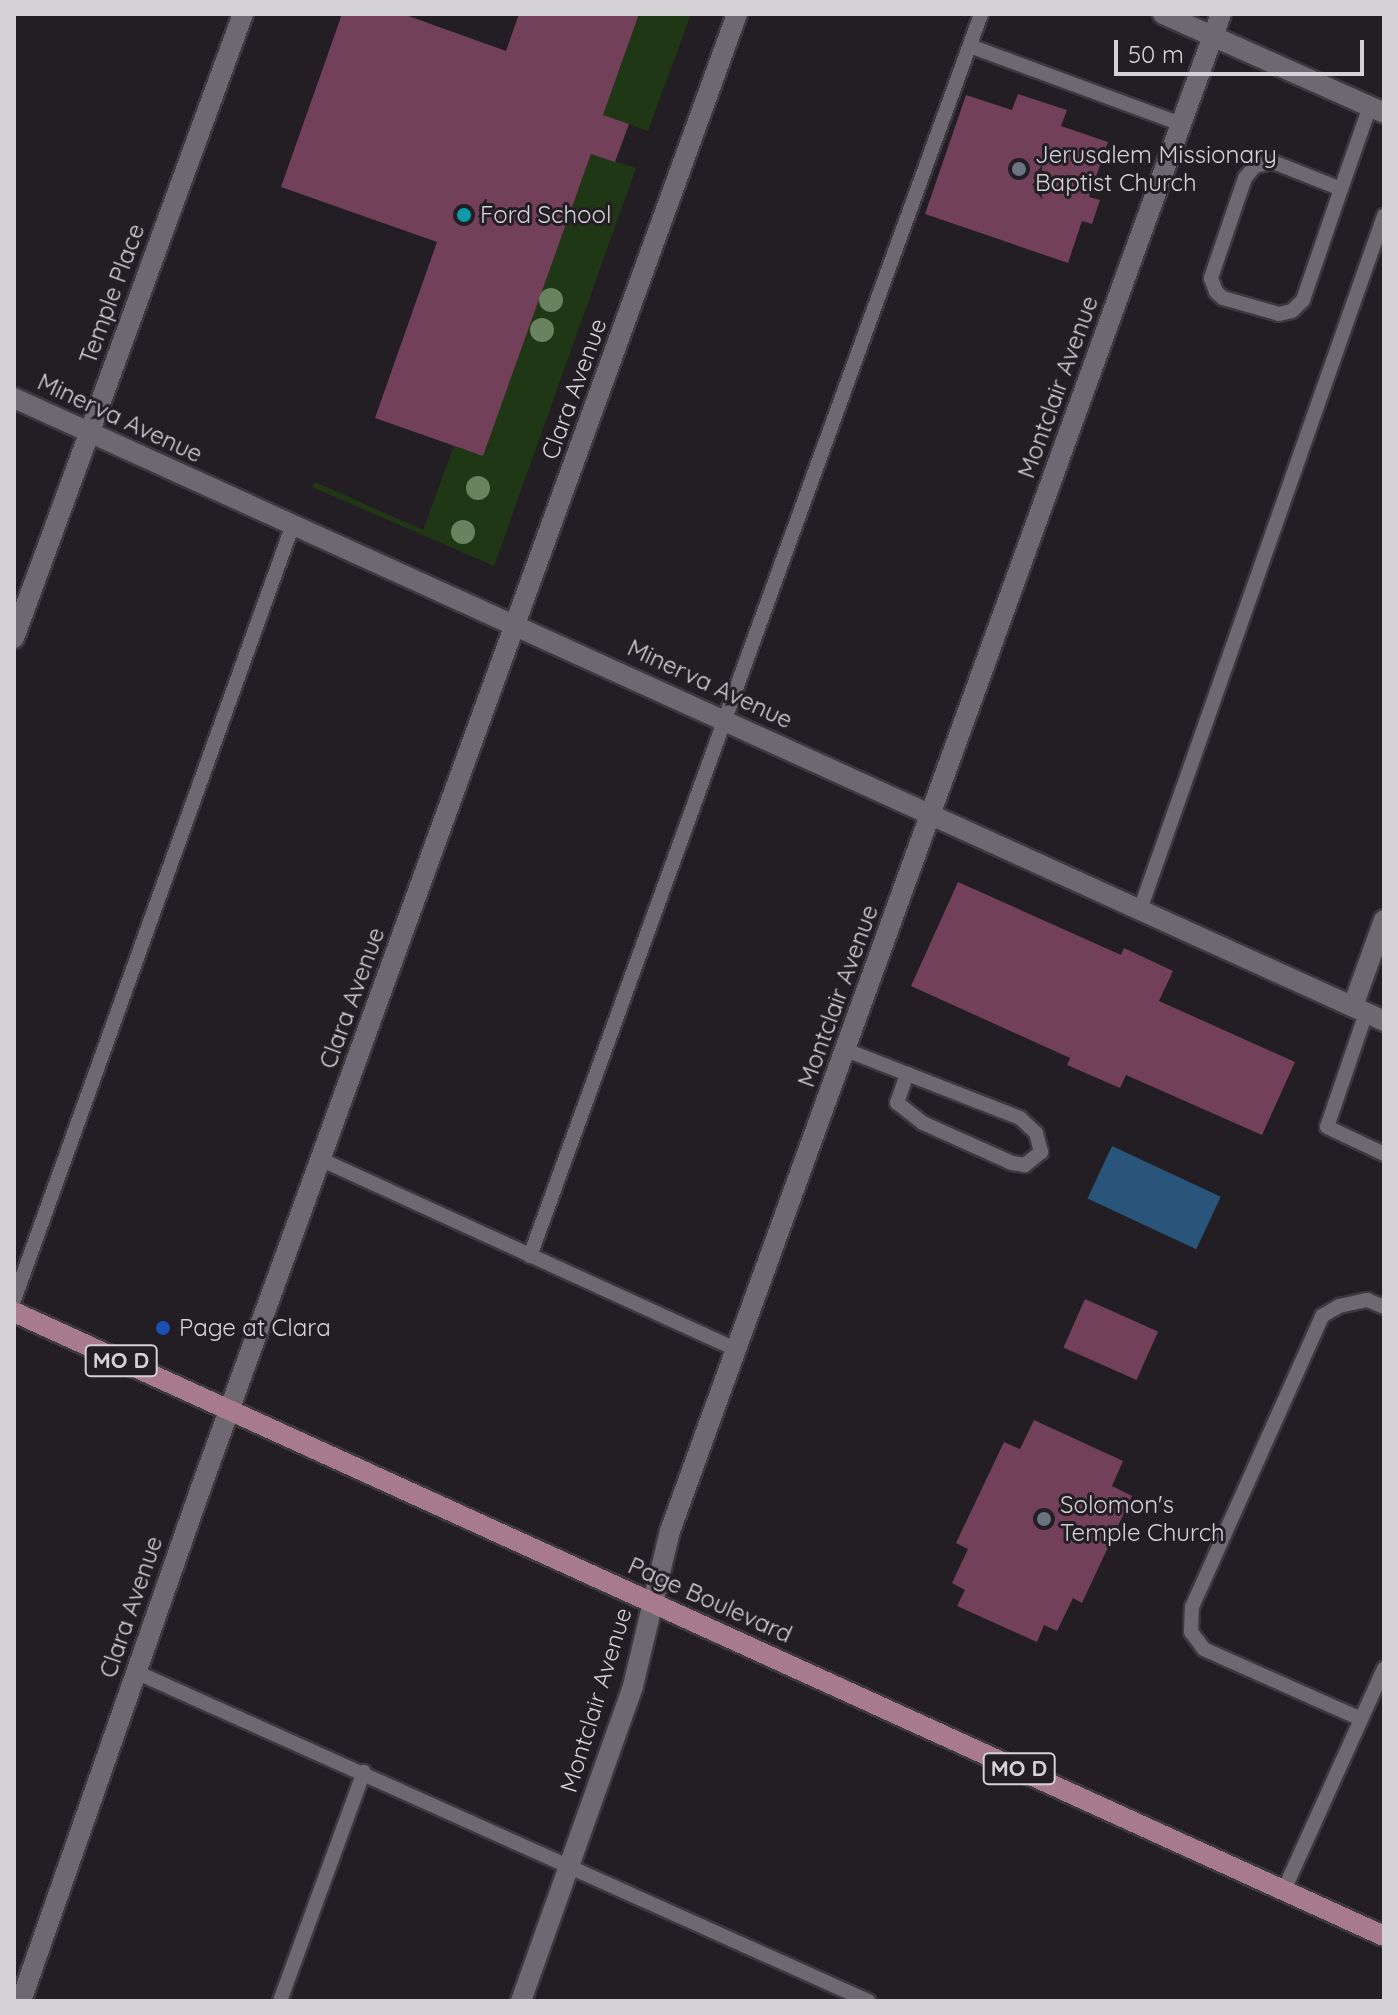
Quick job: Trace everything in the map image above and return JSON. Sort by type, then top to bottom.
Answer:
[{"type":"main road","name":"Page Boulevard","points":[[14,1312],[1384,1936]]},
{"type":"street","name":"Temple Place","points":[[14,638],[243,14]]},
{"type":"street","name":"Clara Avenue","points":[[21,2001],[229,1410],[737,14]]},
{"type":"street","points":[[1163,14],[1377,109]]},
{"type":"street","name":"Montclair Avenue","points":[[521,2001],[633,1686],[670,1531],[1221,14]]},
{"type":"street","name":"Minerva Avenue","points":[[14,398],[1368,1013]]},
{"type":"street","points":[[1368,1013],[1384,920]]},
{"type":"lane","points":[[530,1256],[981,14]]},
{"type":"lane","points":[[970,46],[1181,124]]},
{"type":"lane","points":[[1341,189],[1273,162],[1255,166],[1245,178],[1211,278],[1216,292],[1223,298],[1279,314],[1292,311],[1303,300],[1341,189],[1377,109]]},
{"type":"lane","points":[[1140,910],[1384,216]]},
{"type":"lane","points":[[14,1300],[293,524]]},
{"type":"lane","points":[[1368,1013],[1327,1127],[1384,1154]]},
{"type":"lane","points":[[846,1050],[1020,1118],[1036,1133],[1041,1152],[1025,1165],[1012,1163],[923,1123],[897,1103],[907,1074]]},
{"type":"lane","points":[[320,1159],[737,1350]]},
{"type":"lane","points":[[1361,1719],[1204,1649],[1191,1632],[1192,1607],[1322,1316],[1339,1306],[1367,1300],[1384,1307]]},
{"type":"lane","points":[[1284,1890],[1384,1669]]},
{"type":"lane","points":[[136,1672],[868,2001]]},
{"type":"lane","points":[[280,2001],[364,1772]]},
{"type":"green space","points":[[639,14],[691,14],[648,131],[603,115]]},
{"type":"green space","points":[[591,154],[636,168],[494,566],[312,487],[315,482],[423,530],[454,446],[483,455]]},
{"type":"water","points":[[1112,1146],[1221,1197],[1196,1249],[1087,1199]]},
{"type":"building","name":"Ford School","points":[[342,14],[403,14],[506,51],[519,14],[639,14],[603,115],[629,124],[615,162],[591,154],[483,456],[375,418],[437,242],[281,187]]},
{"type":"building","name":"Jerusalem Missionary Baptist Church","points":[[1018,94],[1067,110],[1061,126],[1108,142],[1089,197],[1100,200],[1092,224],[1082,221],[1068,263],[925,214],[966,95],[1012,110]]},
{"type":"building","points":[[958,882],[1121,955],[1124,948],[1173,971],[1159,1001],[1295,1062],[1262,1135],[1126,1075],[1120,1088],[1067,1065],[1070,1058],[911,986]]},
{"type":"building","points":[[1085,1299],[1158,1332],[1137,1380],[1063,1347]]},
{"type":"building","name":"Solomon's Temple Church","points":[[1034,1420],[1123,1461],[1112,1486],[1132,1496],[1082,1603],[1073,1598],[1057,1631],[1044,1625],[1037,1642],[957,1606],[965,1590],[952,1583],[968,1549],[956,1543],[1004,1442],[1020,1449]]},
{"type":"place","name":"Jerusalem Missionary Baptist Church","points":[[1019,169]]},
{"type":"place","name":"Ford School","points":[[464,215]]},
{"type":"place","name":"Page at Clara","points":[[163,1328]]},
{"type":"place","name":"Solomon's Temple Church","points":[[1044,1519]]}]
